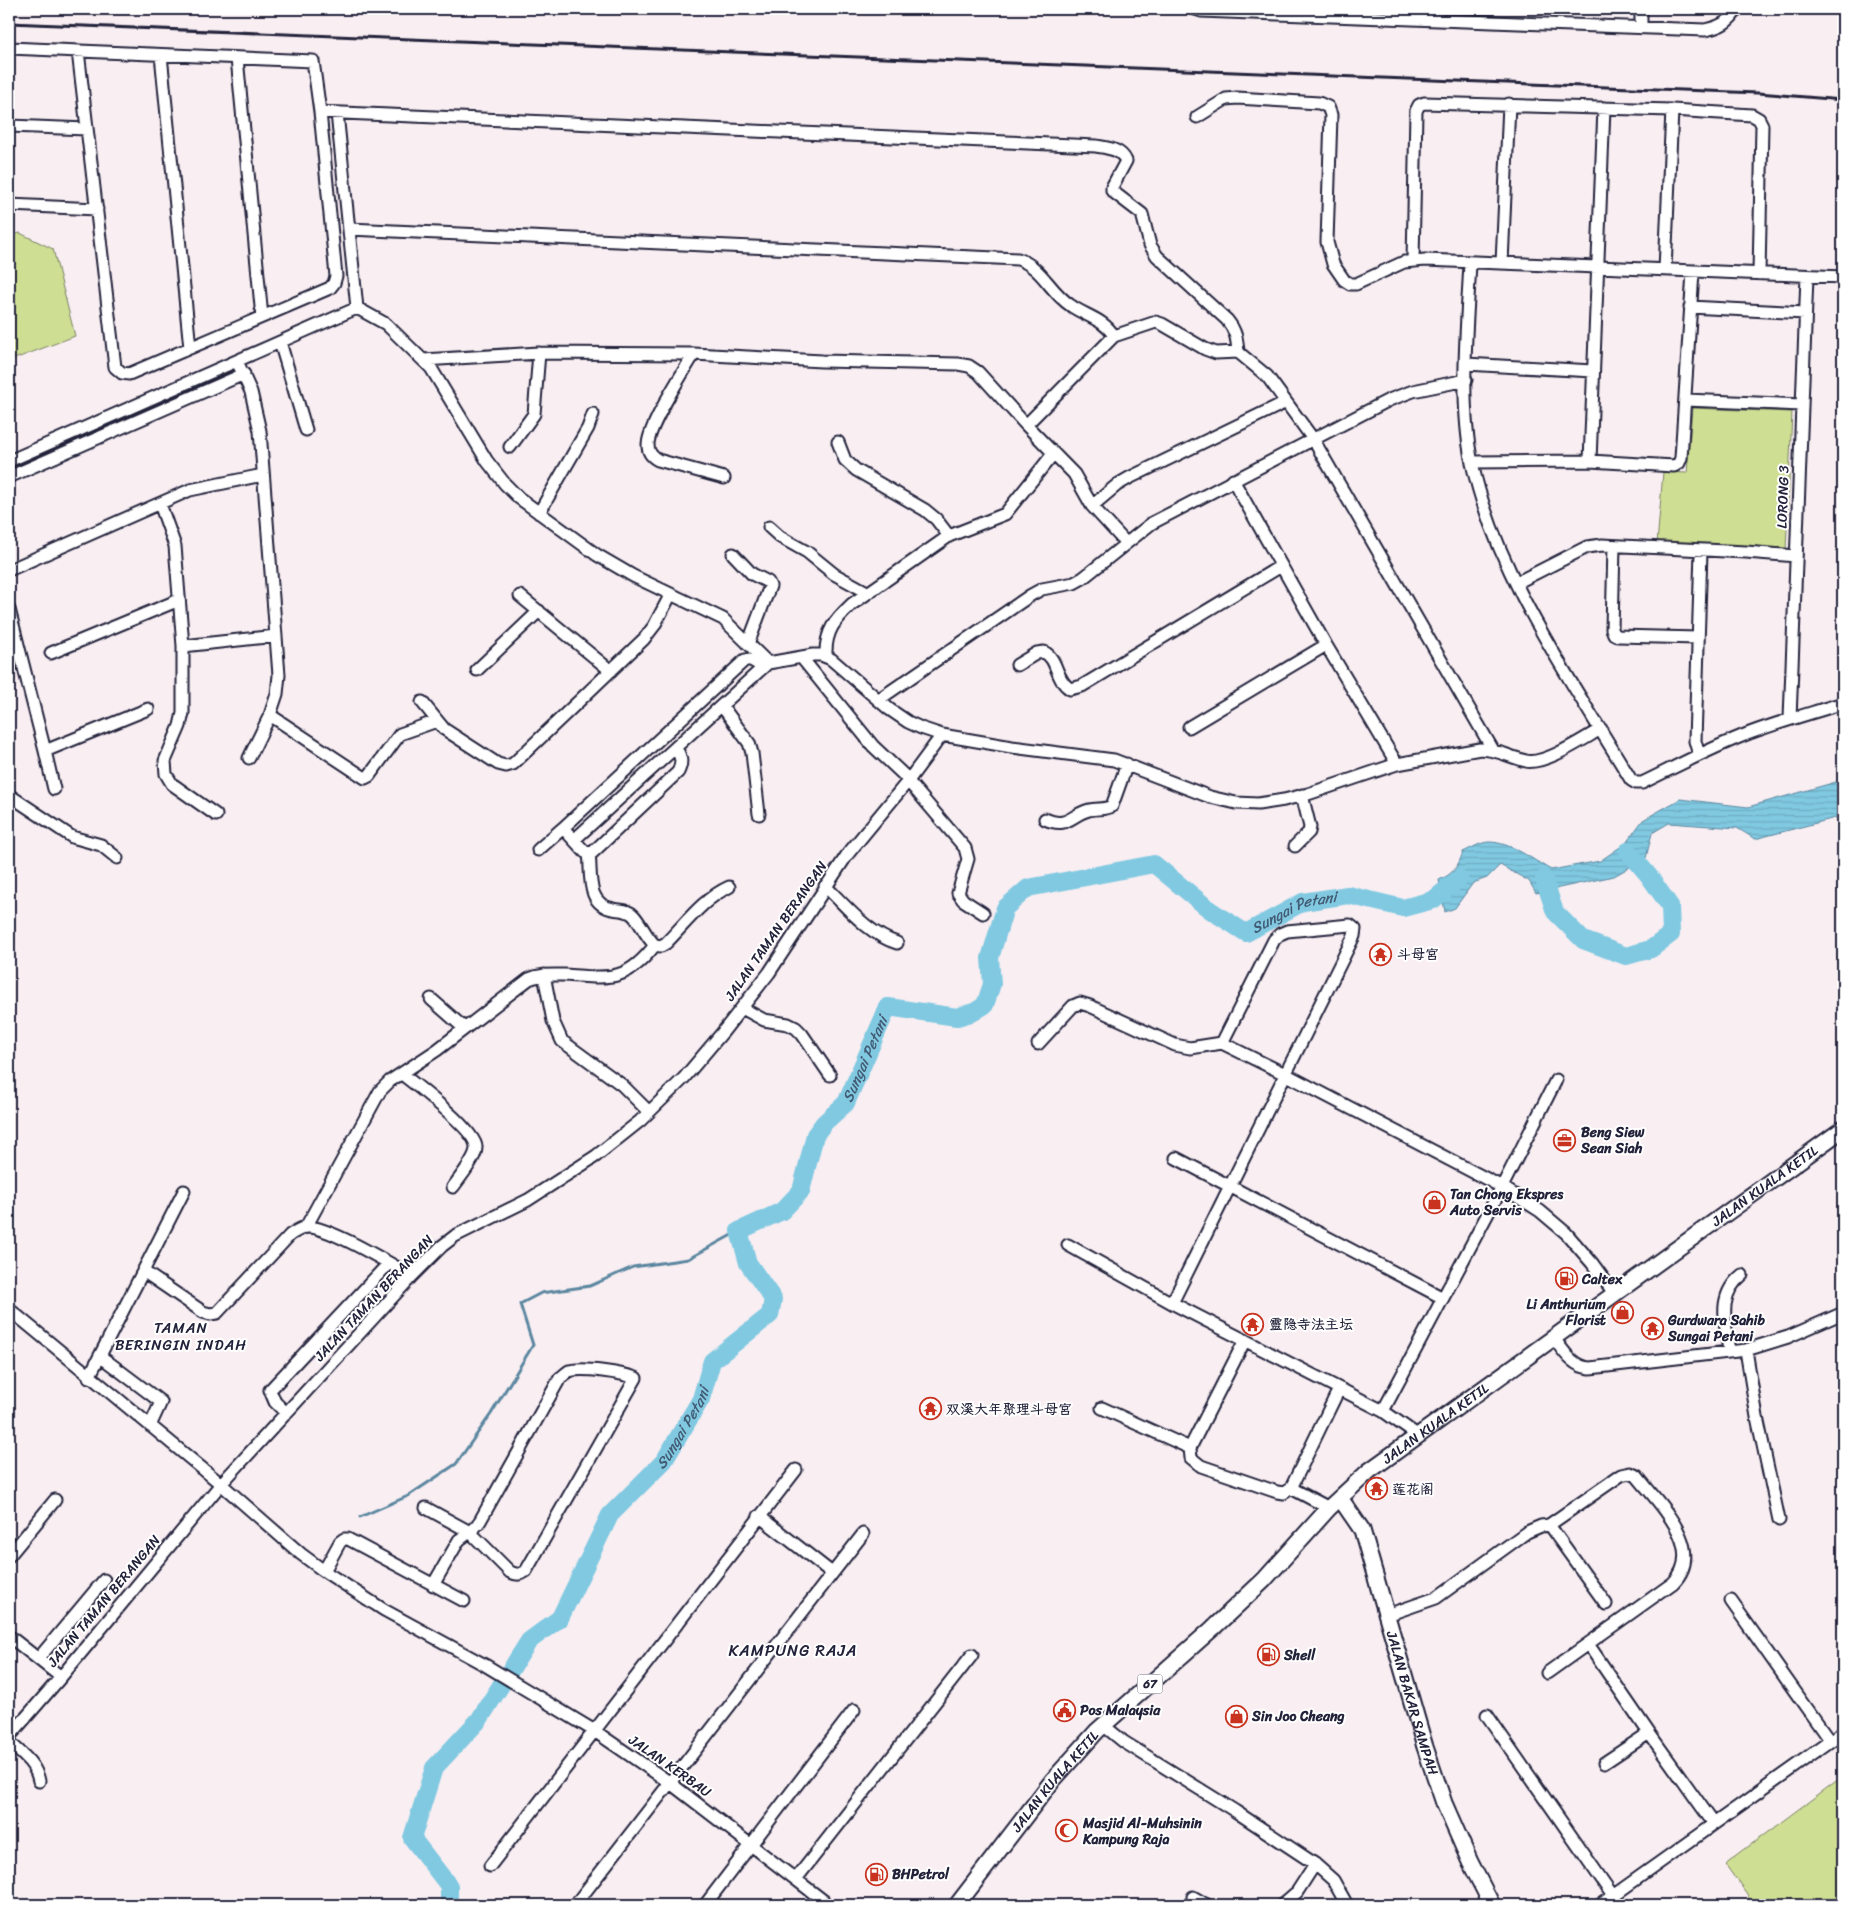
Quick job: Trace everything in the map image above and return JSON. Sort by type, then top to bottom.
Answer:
[{"type":"main road","name":"JALAN KUALA KETIL","points":[[957,1905],[1054,1780],[1103,1725],[1213,1628],[1264,1580],[1335,1503],[1369,1471],[1416,1435],[1843,1129]]},
{"type":"main road","name":"JALAN BAKAR SAMPAH","points":[[1335,1503],[1362,1530],[1425,1747],[1444,1802],[1470,1862],[1492,1905]]},
{"type":"street","points":[[1195,9],[1201,11],[1705,30],[1718,28],[1728,22],[1737,9]]},
{"type":"street","points":[[1452,21],[1453,9]]},
{"type":"street","points":[[1641,9],[1641,28]]},
{"type":"street","points":[[9,48],[313,61],[320,112],[336,276],[330,288],[129,374],[122,373],[116,367],[78,51]]},
{"type":"street","points":[[161,55],[190,348]]},
{"type":"street","points":[[237,58],[262,317]]},
{"type":"street","points":[[1197,117],[1226,99],[1236,98],[1324,104],[1330,110],[1326,242],[1333,264],[1344,280],[1350,284],[1356,284],[1404,262],[1413,261],[1502,263],[1843,278]]},
{"type":"street","points":[[1413,261],[1416,111],[1424,103],[1672,110],[1752,115],[1759,118],[1762,125],[1759,274]]},
{"type":"street","points":[[1502,263],[1509,104]]},
{"type":"street","points":[[1590,461],[1604,108]]},
{"type":"street","points":[[1665,270],[1672,110]]},
{"type":"street","points":[[320,112],[1109,148],[1124,155],[1126,161],[1112,187],[1112,191],[1142,214],[1150,245],[1157,256],[1234,328],[1237,335],[1238,352]]},
{"type":"street","points":[[337,113],[357,308]]},
{"type":"street","points":[[9,126],[87,129]]},
{"type":"street","points":[[9,205],[97,210]]},
{"type":"street","points":[[349,229],[1018,259],[1036,268],[1064,300],[1102,323],[1114,336]]},
{"type":"street","points":[[1470,263],[1466,411],[1472,462],[1494,531],[1516,583],[1570,680],[1631,780],[1636,784],[1642,783],[1741,737],[1790,719],[1843,703]]},
{"type":"street","points":[[1472,462],[1590,461],[1674,466],[1679,463],[1686,400],[1693,272]]},
{"type":"street","name":"LORONG 3","points":[[1790,719],[1806,276]]},
{"type":"street","points":[[1690,307],[1805,313]]},
{"type":"street","points":[[9,461],[357,308]]},
{"type":"street","points":[[357,308],[386,324],[438,377],[488,461],[505,484],[597,555],[633,576],[723,619],[766,665]]},
{"type":"street","points":[[1026,425],[1114,336],[1156,322],[1205,349],[1216,353],[1238,352],[1267,376],[1313,439],[1493,750]]},
{"type":"street","points":[[280,342],[306,430]]},
{"type":"street","points":[[423,360],[538,353],[694,354],[822,361],[958,364],[969,366],[978,372],[1053,454],[1074,474],[1092,506],[1126,542]]},
{"type":"street","points":[[510,447],[534,414],[538,353]]},
{"type":"street","points":[[694,354],[652,430],[648,444],[649,450],[654,458],[662,462],[724,478]]},
{"type":"street","points":[[237,361],[244,374],[257,411],[260,431],[280,675],[277,694],[270,715],[249,758]]},
{"type":"street","points":[[1466,364],[1593,371]]},
{"type":"street","points":[[9,477],[244,374]]},
{"type":"street","points":[[878,700],[1031,595],[1042,590],[1064,586],[1083,578],[1126,542],[1152,523],[1173,511],[1388,400],[1412,391],[1466,380]]},
{"type":"street","points":[[1686,400],[1802,405]]},
{"type":"street","points":[[1092,506],[1129,478],[1286,402]]},
{"type":"street","points":[[540,512],[588,428],[593,414]]},
{"type":"street","points":[[838,442],[845,460],[856,470],[926,510],[936,518],[949,536]]},
{"type":"street","points":[[826,656],[825,643],[832,627],[840,616],[867,592],[949,536],[1005,514],[1053,454]]},
{"type":"street","points":[[9,570],[190,490],[263,475]]},
{"type":"street","points":[[1233,480],[1326,645],[1397,764]]},
{"type":"street","points":[[160,504],[175,546],[183,646],[183,713],[180,726],[166,761],[166,774],[172,784],[216,815]]},
{"type":"street","points":[[769,526],[780,536],[807,552],[834,574],[867,592]]},
{"type":"street","points":[[1516,583],[1587,548],[1602,545],[1796,556]]},
{"type":"street","points":[[1614,546],[1612,629],[1614,634],[1618,636],[1698,638]]},
{"type":"street","points":[[1699,755],[1695,741],[1701,550]]},
{"type":"street","points":[[734,554],[752,574],[768,582],[770,586],[748,644]]},
{"type":"street","points":[[1017,665],[1037,653],[1044,652],[1052,658],[1060,680],[1065,686],[1070,689],[1082,686],[1281,566]]},
{"type":"street","points":[[422,702],[437,721],[452,735],[498,764],[506,766],[513,764],[644,639],[654,626],[670,594]]},
{"type":"street","points":[[520,596],[612,671]]},
{"type":"street","points":[[51,652],[179,600]]},
{"type":"street","points":[[9,609],[54,788]]},
{"type":"street","points":[[477,670],[539,611]]},
{"type":"street","points":[[183,646],[276,636]]},
{"type":"street","points":[[1189,727],[1326,645]]},
{"type":"street","points":[[574,840],[766,665],[813,655],[826,656],[838,664],[878,700],[908,722],[942,735],[1012,747],[1092,756],[1128,764],[1210,797],[1236,803],[1258,804],[1302,796],[1397,764],[1480,749],[1493,750],[1533,762],[1566,748],[1601,729]]},
{"type":"street","points":[[801,657],[873,746],[909,781],[965,848],[968,859],[958,893],[963,900],[983,913]]},
{"type":"street","points":[[538,850],[745,660],[766,665]]},
{"type":"street","points":[[722,706],[749,743],[752,753],[759,814]]},
{"type":"street","points":[[45,751],[148,709]]},
{"type":"street","points":[[270,715],[365,778],[369,776],[400,734],[437,721]]},
{"type":"street","name":"JALAN TAMAN BERANGAN","points":[[9,1737],[61,1677],[220,1484],[442,1246],[455,1236],[528,1200],[571,1173],[621,1136],[684,1078],[769,973],[847,855],[909,781],[942,735]]},
{"type":"street","points":[[589,854],[678,772],[682,764],[681,757],[676,748]]},
{"type":"street","points":[[1045,818],[1062,824],[1089,810],[1107,809],[1112,806],[1128,764]]},
{"type":"street","points":[[9,795],[72,837],[101,845],[118,858]]},
{"type":"street","points":[[1295,846],[1309,832],[1310,827],[1302,796]]},
{"type":"street","points":[[563,828],[589,854],[590,884],[598,901],[607,907],[628,912],[634,916],[655,945],[661,946],[666,943],[710,899],[720,891],[729,888]]},
{"type":"street","points":[[825,886],[874,932],[885,939],[897,943]]},
{"type":"street","points":[[1172,1303],[1356,929],[1350,925],[1287,931],[1280,934],[1274,940],[1222,1043]]},
{"type":"street","points":[[306,1227],[380,1091],[390,1081],[437,1050],[529,979],[544,975],[595,978],[614,976],[629,971],[642,962],[655,945]]},
{"type":"street","points":[[544,975],[553,1021],[562,1041],[616,1080],[649,1112]]},
{"type":"street","points":[[431,999],[464,1028]]},
{"type":"street","points":[[1038,1044],[1073,1006],[1080,1003],[1175,1045],[1190,1048],[1222,1043],[1502,1187],[1532,1206],[1566,1233],[1592,1263],[1614,1293]]},
{"type":"street","points":[[742,1008],[764,1020],[788,1024],[796,1028],[830,1075]]},
{"type":"street","points":[[402,1074],[451,1114],[474,1140],[476,1147],[474,1156],[453,1187]]},
{"type":"street","points":[[1383,1411],[1502,1187],[1556,1080]]},
{"type":"street","points":[[1176,1158],[1443,1298]]},
{"type":"street","points":[[90,1376],[184,1191]]},
{"type":"street","points":[[143,1271],[203,1312],[217,1313],[290,1236],[306,1227],[329,1232],[412,1276]]},
{"type":"street","points":[[1068,1245],[1172,1303],[1383,1411],[1416,1435]]},
{"type":"street","points":[[286,1413],[275,1402],[270,1390],[389,1264]]},
{"type":"street","points":[[1729,1352],[1724,1306],[1726,1294],[1733,1282],[1742,1275]]},
{"type":"street","name":"JALAN KERBAU","points":[[9,1309],[220,1484],[301,1554],[324,1571],[384,1610],[485,1666],[593,1730],[670,1782],[829,1905]]},
{"type":"street","points":[[1553,1337],[1570,1359],[1584,1368],[1746,1350],[1788,1337],[1843,1313]]},
{"type":"street","points":[[1245,1340],[1190,1448],[1191,1458],[1202,1466],[1284,1493],[1291,1488],[1339,1389]]},
{"type":"street","points":[[1746,1350],[1757,1417],[1779,1520]]},
{"type":"street","points":[[100,1356],[161,1402],[150,1426]]},
{"type":"street","points":[[426,1508],[470,1532],[510,1572],[521,1574],[526,1571],[636,1378],[609,1372],[576,1370],[567,1372],[560,1378],[476,1528],[470,1532],[460,1540],[433,1585]]},
{"type":"street","points":[[1102,1408],[1190,1448]]},
{"type":"street","points":[[490,1866],[593,1730],[796,1470]]},
{"type":"street","points":[[1387,1615],[1436,1598],[1527,1532],[1541,1526],[1550,1525],[1621,1475],[1630,1473],[1637,1476],[1678,1530],[1683,1542],[1686,1561],[1679,1577],[1547,1673]]},
{"type":"street","points":[[1291,1488],[1335,1503]]},
{"type":"street","points":[[9,1556],[55,1500]]},
{"type":"street","points":[[759,1516],[832,1573]]},
{"type":"street","points":[[1550,1525],[1606,1604]]},
{"type":"street","points":[[575,1905],[863,1534]]},
{"type":"street","points":[[324,1571],[340,1542],[348,1539],[464,1601]]},
{"type":"street","points":[[38,1659],[104,1580]]},
{"type":"street","points":[[1731,1601],[1830,1741]]},
{"type":"street","points":[[9,1636],[61,1677]]},
{"type":"street","points":[[1588,1644],[1714,1824]]},
{"type":"street","points":[[796,1879],[972,1655]]},
{"type":"street","points":[[704,1905],[854,1710]]},
{"type":"street","points":[[1486,1716],[1613,1896]]},
{"type":"street","points":[[1103,1725],[1124,1742],[1235,1811],[1315,1864],[1333,1880],[1347,1905]]},
{"type":"street","points":[[1600,1905],[1843,1732]]},
{"type":"street","points":[[1604,1763],[1649,1733]]},
{"type":"street","points":[[9,1742],[26,1758],[38,1775],[39,1781]]},
{"type":"street","points":[[1282,1905],[1297,1892],[1315,1864]]},
{"type":"street","points":[[1193,1897],[1207,1905]]},
{"type":"green space","points":[[20,233],[53,249],[75,336],[9,361],[9,236]]},
{"type":"green space","points":[[1692,408],[1792,412],[1786,551],[1657,544],[1663,472],[1687,473]]},
{"type":"green space","points":[[1843,1776],[1843,1905],[1754,1905],[1725,1864]]},
{"type":"water","points":[[1843,780],[1843,816],[1755,839],[1737,828],[1669,823],[1652,833],[1646,858],[1614,876],[1536,893],[1529,881],[1500,865],[1487,878],[1473,883],[1455,908],[1445,912],[1439,880],[1454,869],[1463,852],[1483,843],[1497,843],[1514,848],[1551,870],[1600,861],[1626,843],[1643,820],[1680,799],[1748,807]]},
{"type":"waterway","name":"Sungai Petani","points":[[1544,879],[1555,912],[1583,940],[1626,956],[1651,949],[1671,934],[1670,906],[1649,876],[1628,851]]},
{"type":"waterway","name":"Sungai Petani","points":[[449,1905],[449,1886],[412,1838],[434,1768],[479,1720],[529,1641],[560,1618],[610,1515],[664,1461],[701,1399],[712,1361],[770,1315],[773,1299],[748,1263],[739,1231],[782,1211],[801,1191],[815,1135],[824,1123],[846,1103],[888,1007],[957,1017],[974,1012],[985,1005],[992,984],[990,958],[1005,908],[1028,888],[1154,864],[1210,910],[1246,933],[1303,902],[1348,895],[1403,908],[1433,900],[1459,879]]},
{"type":"waterway","points":[[360,1517],[408,1496],[456,1464],[491,1414],[533,1345],[520,1304],[541,1293],[590,1286],[633,1267],[688,1259],[739,1231]]},
{"type":"railway","points":[[9,23],[1758,93],[1843,100]]},
{"type":"place","name":"斗母宫","points":[[1381,954]]},
{"type":"place","name":"Beng Siew Sean Siah","points":[[1565,1140]]},
{"type":"place","name":"Tan Chong Ekspres Auto Servis","points":[[1434,1202]]},
{"type":"place","name":"Caltex","points":[[1566,1279]]},
{"type":"place","name":"Li Anthurium Florist","points":[[1622,1312]]},
{"type":"place","name":"靈隐寺法主坛","points":[[1253,1324]]},
{"type":"place","name":"Gurdwara Sahib Sungai Petani","points":[[1652,1328]]},
{"type":"place","name":"双溪大年聚理斗母宫","points":[[930,1409]]},
{"type":"place","name":"莲花阁","points":[[1376,1489]]},
{"type":"place","name":"Shell","points":[[1268,1655]]},
{"type":"place","name":"Pos Malaysia","points":[[1064,1710]]},
{"type":"place","name":"Sin Joo Cheang","points":[[1236,1716]]},
{"type":"place","name":"Masjid Al-Muhsinin Kampung Raja","points":[[1067,1831]]},
{"type":"place","name":"BHPetrol","points":[[876,1874]]},
{"type":"district","name":"TAMAN BERINGIN INDAH","points":[[181,1336]]},
{"type":"district","name":"KAMPUNG RAJA","points":[[793,1650]]}]
